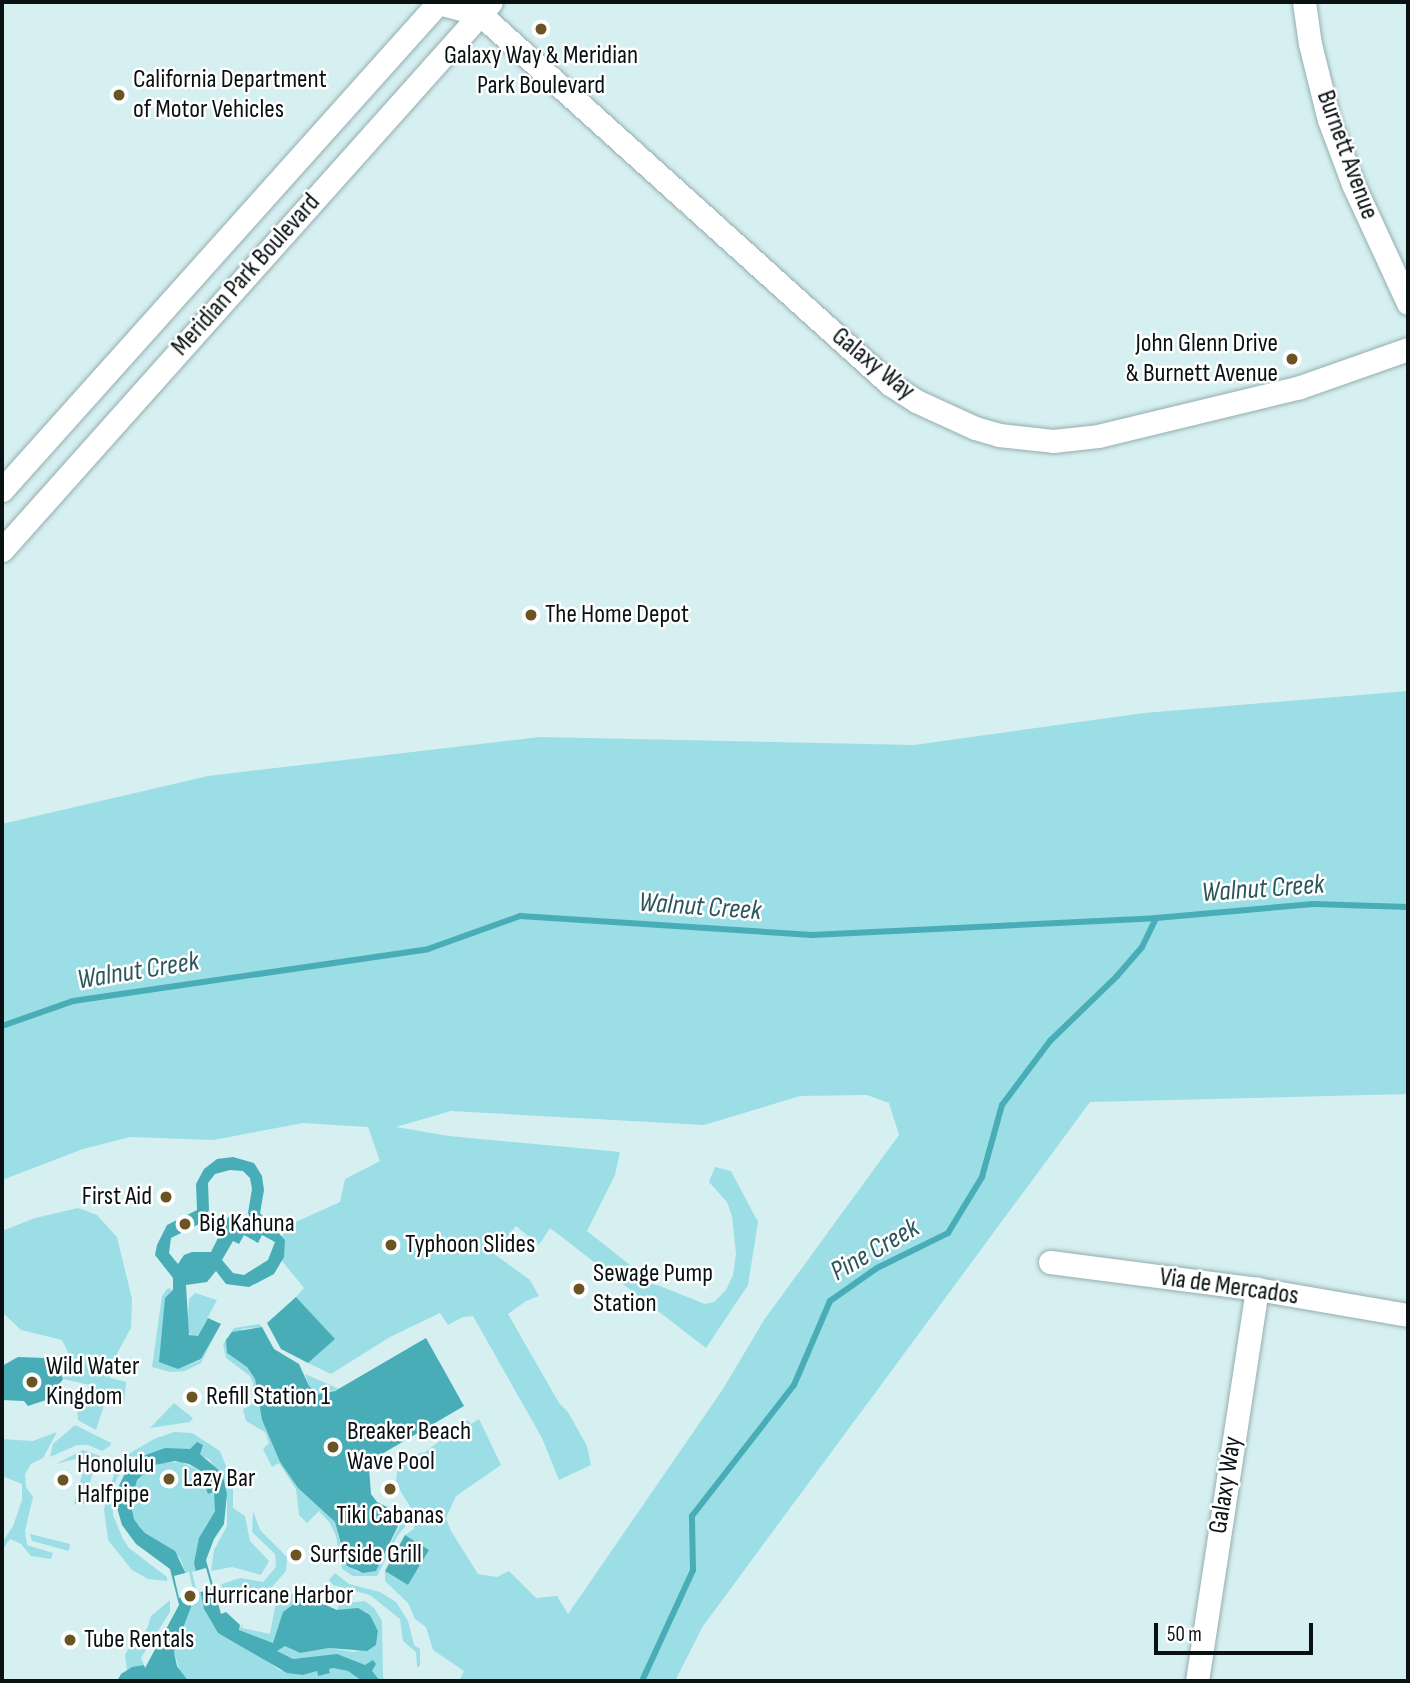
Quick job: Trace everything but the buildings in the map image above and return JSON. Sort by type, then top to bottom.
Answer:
[{"type":"street","name":"Galaxy Way","points":[[437,2],[482,6],[890,384],[916,401],[975,428],[999,435],[1054,441],[1098,436],[1327,379],[1408,349]]},
{"type":"street","name":"Meridian Park Boulevard","points":[[2,491],[437,2]]},
{"type":"street","name":"Burnett Avenue","points":[[1304,2],[1310,44],[1329,120],[1353,184],[1408,303]]},
{"type":"street","name":"Meridian Park Boulevard","points":[[2,550],[482,6]]},
{"type":"street","name":"Via de Mercados","points":[[1050,1262],[1257,1289],[1408,1315]]},
{"type":"street","name":"Galaxy Way","points":[[1197,1681],[1257,1289]]},
{"type":"shaded area","points":[[1408,691],[1408,1094],[1090,1102],[703,1626],[675,1681],[459,1681],[464,1671],[433,1650],[426,1627],[415,1619],[408,1603],[385,1581],[385,1571],[408,1585],[429,1550],[405,1535],[414,1529],[416,1516],[396,1484],[397,1471],[408,1456],[425,1452],[468,1420],[471,1424],[479,1419],[501,1465],[456,1496],[446,1518],[451,1531],[478,1574],[497,1577],[509,1571],[536,1598],[557,1596],[568,1614],[723,1389],[764,1320],[899,1135],[889,1103],[867,1095],[800,1096],[704,1125],[451,1111],[396,1127],[449,1136],[620,1152],[615,1175],[587,1231],[635,1269],[634,1279],[705,1304],[714,1302],[726,1290],[733,1275],[736,1254],[732,1216],[727,1202],[709,1182],[715,1167],[731,1171],[758,1222],[748,1285],[706,1348],[550,1228],[539,1245],[516,1226],[494,1254],[530,1280],[539,1296],[526,1301],[508,1314],[587,1446],[591,1465],[559,1480],[542,1438],[473,1316],[463,1317],[448,1325],[440,1313],[390,1337],[331,1374],[308,1363],[334,1339],[296,1297],[304,1288],[282,1261],[285,1241],[282,1236],[291,1224],[340,1202],[345,1179],[380,1161],[368,1127],[303,1123],[213,1140],[130,1137],[83,1149],[2,1180],[2,824],[208,776],[540,737],[914,745],[1144,713]]},
{"type":"shaded area","name":"Big Kahuna","points":[[233,1157],[254,1163],[262,1176],[264,1190],[260,1213],[285,1240],[284,1257],[274,1274],[249,1287],[226,1284],[216,1271],[207,1282],[186,1285],[189,1335],[198,1336],[208,1318],[221,1324],[201,1359],[178,1369],[159,1362],[165,1298],[173,1290],[173,1278],[155,1255],[167,1225],[197,1210],[196,1184],[204,1169],[217,1159]],"holes":[[[230,1170],[243,1171],[250,1178],[252,1189],[248,1213],[254,1229],[229,1216],[223,1227],[216,1223],[213,1230],[220,1234],[211,1252],[192,1252],[184,1255],[178,1264],[169,1253],[171,1238],[203,1222],[209,1210],[208,1183],[215,1174]],[[244,1235],[258,1243],[262,1235],[275,1242],[268,1260],[244,1275],[233,1273],[222,1260],[233,1241],[239,1244]]]},
{"type":"shaded area","points":[[78,1208],[97,1215],[117,1237],[132,1299],[131,1328],[113,1361],[110,1378],[126,1382],[124,1403],[106,1399],[96,1430],[78,1420],[77,1407],[90,1385],[63,1379],[68,1352],[62,1340],[21,1330],[2,1312],[2,1231],[35,1218]]},
{"type":"shaded area","points":[[168,1288],[173,1290],[178,1369],[201,1360],[222,1321],[201,1363],[185,1371],[170,1372],[152,1367],[162,1296]]},
{"type":"shaded area","points":[[195,1293],[217,1300],[198,1336],[193,1337],[187,1331],[189,1299]]},
{"type":"shaded area","points":[[296,1297],[335,1339],[308,1363],[281,1349],[267,1323]]},
{"type":"shaded area","points":[[259,1324],[262,1327],[242,1329],[227,1353],[247,1367],[255,1379],[262,1420],[280,1462],[298,1488],[335,1522],[345,1562],[357,1572],[376,1571],[400,1525],[401,1515],[407,1515],[410,1521],[398,1535],[377,1576],[353,1576],[342,1569],[336,1536],[330,1523],[319,1511],[307,1523],[299,1515],[296,1489],[279,1463],[272,1467],[263,1449],[269,1443],[265,1432],[246,1421],[243,1409],[255,1403],[253,1383],[250,1376],[226,1358],[223,1344],[234,1328]]},
{"type":"shaded area","name":"Breaker Beach Wave Pool","points":[[262,1327],[274,1349],[299,1364],[309,1386],[318,1394],[335,1391],[426,1338],[464,1406],[375,1458],[369,1467],[371,1494],[377,1502],[397,1512],[401,1520],[376,1571],[363,1573],[347,1566],[335,1522],[298,1488],[280,1462],[262,1420],[255,1379],[247,1367],[227,1353],[226,1340],[232,1332]]},
{"type":"shaded area","name":"Wild Water Kingdom","points":[[18,1357],[46,1358],[57,1364],[63,1379],[49,1399],[28,1406],[24,1401],[2,1400],[2,1366]]},
{"type":"shaded area","points":[[305,1374],[339,1389],[318,1394],[309,1386]]},
{"type":"shaded area","points":[[174,1403],[193,1418],[190,1422],[150,1428]]},
{"type":"shaded area","points":[[75,1425],[111,1443],[110,1446],[102,1451],[88,1445],[77,1445],[50,1457],[53,1444]]},
{"type":"shaded area","points":[[57,1432],[43,1458],[31,1464],[25,1474],[26,1487],[33,1497],[25,1531],[27,1545],[53,1553],[51,1559],[31,1556],[21,1544],[10,1539],[2,1550],[2,1543],[13,1526],[22,1500],[22,1484],[2,1476],[2,1439],[33,1441]]},
{"type":"shaded area","points":[[174,1432],[192,1433],[220,1451],[233,1484],[233,1508],[245,1516],[250,1541],[269,1561],[261,1575],[232,1567],[211,1571],[214,1550],[227,1526],[227,1494],[210,1460],[190,1449],[143,1456],[128,1464],[117,1478],[113,1491],[113,1515],[123,1539],[129,1548],[167,1577],[167,1581],[148,1579],[132,1570],[108,1540],[104,1509],[116,1467],[125,1456],[154,1439]]},
{"type":"shaded area","points":[[197,1442],[203,1445],[200,1454],[222,1473],[227,1494],[224,1524],[214,1539],[206,1560],[221,1614],[226,1612],[240,1625],[239,1630],[273,1643],[283,1612],[295,1603],[312,1599],[337,1610],[358,1608],[370,1615],[378,1631],[376,1645],[367,1651],[329,1648],[300,1653],[285,1646],[277,1651],[293,1659],[337,1654],[365,1665],[373,1660],[376,1664],[372,1671],[380,1681],[362,1681],[348,1671],[333,1668],[329,1669],[330,1673],[318,1676],[317,1671],[303,1675],[287,1673],[218,1633],[204,1609],[194,1563],[199,1538],[215,1511],[214,1492],[208,1494],[205,1485],[209,1482],[201,1471],[189,1464],[175,1461],[155,1465],[137,1480],[131,1505],[134,1519],[139,1526],[145,1533],[175,1551],[186,1574],[191,1607],[174,1652],[177,1666],[188,1681],[117,1681],[121,1674],[132,1667],[144,1665],[145,1668],[179,1605],[170,1569],[136,1544],[122,1525],[116,1504],[118,1488],[126,1471],[143,1456],[165,1448],[190,1449]]},
{"type":"shaded area","points":[[83,1450],[100,1456],[93,1471],[85,1504],[74,1504],[86,1460],[79,1458],[56,1464]]},
{"type":"shaded area","points":[[181,1462],[201,1471],[209,1483],[208,1494],[214,1491],[215,1495],[215,1511],[204,1529],[194,1563],[204,1609],[218,1633],[255,1652],[279,1670],[303,1675],[317,1671],[318,1676],[330,1672],[329,1669],[333,1668],[348,1671],[362,1681],[188,1681],[181,1674],[174,1652],[184,1628],[186,1574],[180,1558],[145,1533],[134,1519],[131,1505],[137,1480],[145,1473],[160,1463]]},
{"type":"shaded area","points":[[253,1511],[260,1530],[287,1557],[286,1571],[271,1588],[250,1590],[242,1593],[233,1604],[221,1605],[218,1595],[222,1584],[240,1578],[263,1582],[276,1567],[275,1554],[252,1532]]},
{"type":"shaded area","points":[[30,1534],[70,1544],[69,1551],[32,1541]]},
{"type":"shaded area","points":[[405,1535],[429,1550],[408,1585],[385,1571]]},
{"type":"shaded area","points":[[335,1573],[349,1584],[380,1592],[396,1602],[408,1621],[414,1645],[420,1649],[420,1666],[417,1667],[416,1652],[403,1641],[400,1619],[370,1595],[333,1585],[329,1580]]},
{"type":"shaded area","points":[[302,1588],[314,1589],[319,1596],[318,1601],[312,1599],[278,1626],[277,1640],[273,1643],[239,1630],[243,1624],[242,1628],[270,1634],[276,1602]]},
{"type":"shaded area","points":[[346,1597],[346,1603],[365,1601],[374,1608],[382,1621],[383,1678],[393,1681],[380,1681],[365,1665],[327,1656],[293,1659],[276,1651],[285,1646],[300,1653],[329,1648],[354,1652],[376,1645],[378,1631],[370,1615],[364,1611],[337,1610],[340,1601]]},
{"type":"shaded area","points":[[170,1600],[170,1612],[141,1658],[144,1665],[127,1670],[125,1655],[129,1647],[147,1629],[151,1616]]},
{"type":"pier","points":[[206,1568],[212,1589],[197,1593],[192,1572]]},
{"type":"pier","points":[[189,1572],[194,1594],[179,1598],[174,1576]]},
{"type":"waterway","name":"Walnut Creek","points":[[2,1026],[73,1001],[428,949],[520,916],[812,935],[1156,918],[1313,904],[1408,907]]},
{"type":"waterway","name":"Pine Creek","points":[[642,1681],[693,1570],[692,1516],[794,1385],[830,1301],[877,1268],[948,1233],[982,1177],[1002,1105],[1050,1041],[1117,976],[1142,947],[1156,918]]},
{"type":"place","name":"Galaxy Way & Meridian Park Boulevard","points":[[541,29]]},
{"type":"place","name":"California Department of Motor Vehicles","points":[[119,95]]},
{"type":"place","name":"John Glenn Drive & Burnett Avenue","points":[[1292,359]]},
{"type":"place","name":"The Home Depot","points":[[531,615]]},
{"type":"place","name":"First Aid","points":[[166,1197]]},
{"type":"place","name":"Big Kahuna","points":[[185,1224]]},
{"type":"place","name":"Typhoon Slides","points":[[391,1245]]},
{"type":"place","name":"Sewage Pump Station","points":[[579,1289]]},
{"type":"place","name":"Wild Water Kingdom","points":[[32,1382]]},
{"type":"place","name":"Refill Station 1","points":[[192,1397]]},
{"type":"place","name":"Breaker Beach Wave Pool","points":[[333,1447]]},
{"type":"place","name":"Lazy Bar","points":[[169,1479]]},
{"type":"place","name":"Honolulu Halfpipe","points":[[63,1480]]},
{"type":"place","name":"Tiki Cabanas","points":[[390,1489]]},
{"type":"place","name":"Surfside Grill","points":[[296,1555]]},
{"type":"place","name":"Hurricane Harbor","points":[[190,1596]]},
{"type":"place","name":"Tube Rentals","points":[[70,1640]]}]
